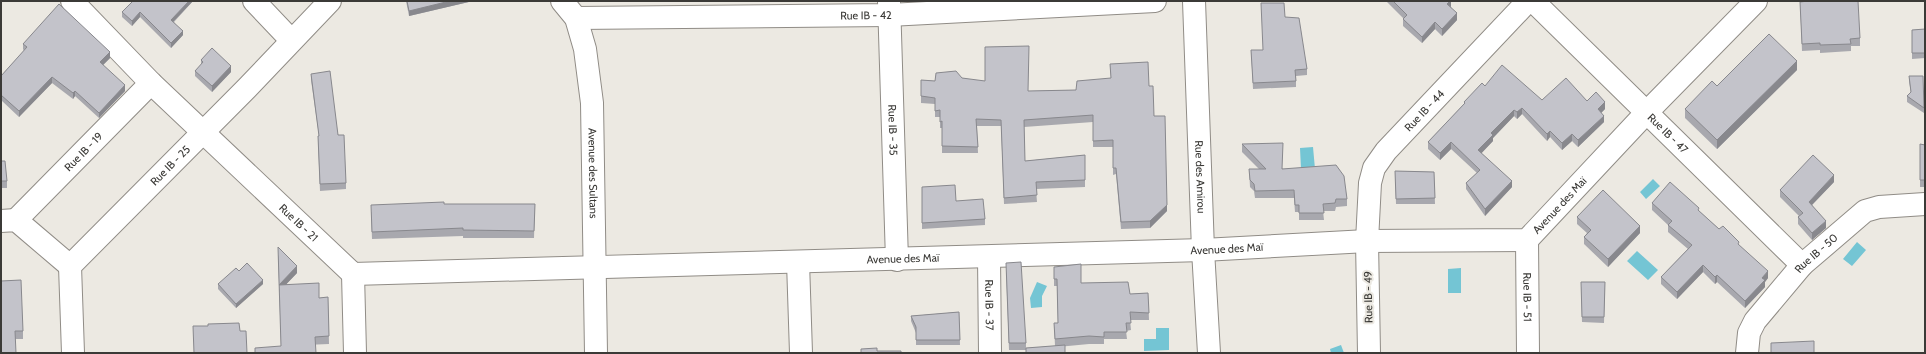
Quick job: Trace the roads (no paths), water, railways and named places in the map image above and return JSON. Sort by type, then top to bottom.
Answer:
[{"type":"street","name":"Rue IB - 21","points":[[72,1],[151,83],[353,274]]},
{"type":"street","points":[[254,1],[291,40]]},
{"type":"street","name":"Rue IB - 25","points":[[70,266],[330,1]]},
{"type":"street","name":"Avenue des Sultans","points":[[562,1],[576,18],[585,49],[592,103],[596,353]]},
{"type":"street","name":"Rue IB - 42","points":[[576,18],[1155,1]]},
{"type":"street","name":"Rue des Amirou","points":[[1194,1],[1203,250],[1209,353]]},
{"type":"street","name":"Rue IB - 44","points":[[1367,241],[1370,183],[1374,168],[1386,151],[1528,1]]},
{"type":"street","name":"Rue IB - 47","points":[[1533,1],[1802,265]]},
{"type":"street","name":"Avenue des Maï","points":[[595,267],[897,260],[1203,250],[1367,241],[1527,240],[1647,112],[1756,1]]},
{"type":"street","name":"Rue IB - 35","points":[[889,8],[897,260]]},
{"type":"street","name":"Rue IB - 19","points":[[9,220],[151,83]]},
{"type":"street","name":"Rue IB - 50","points":[[1747,353],[1748,333],[1755,321],[1802,265],[1865,211],[1879,207],[1925,204]]},
{"type":"street","points":[[9,220],[70,266],[73,353]]},
{"type":"street","name":"Rue IB - 51","points":[[1527,240],[1528,353]]},
{"type":"street","name":"Rue IB - 49","points":[[1367,241],[1369,353]]},
{"type":"street","name":"Rue IB - 37","points":[[989,257],[990,353]]},
{"type":"street","points":[[798,262],[801,353]]},
{"type":"street","points":[[355,353],[353,274],[595,267]]},
{"type":"water","points":[[1313,147],[1315,169],[1301,169],[1300,148]]},
{"type":"water","points":[[1653,179],[1660,186],[1646,199],[1640,192]]},
{"type":"water","points":[[1857,242],[1866,250],[1852,266],[1843,259]]},
{"type":"water","points":[[1637,251],[1658,270],[1648,280],[1627,261]]},
{"type":"water","points":[[1461,268],[1461,293],[1448,293],[1448,269]]},
{"type":"water","points":[[1037,282],[1047,286],[1042,296],[1042,307],[1031,308],[1030,298]]},
{"type":"water","points":[[1156,328],[1169,328],[1169,350],[1144,351],[1144,339],[1156,339]]},
{"type":"water","points":[[1341,345],[1344,353],[1331,353],[1330,349]]}]
